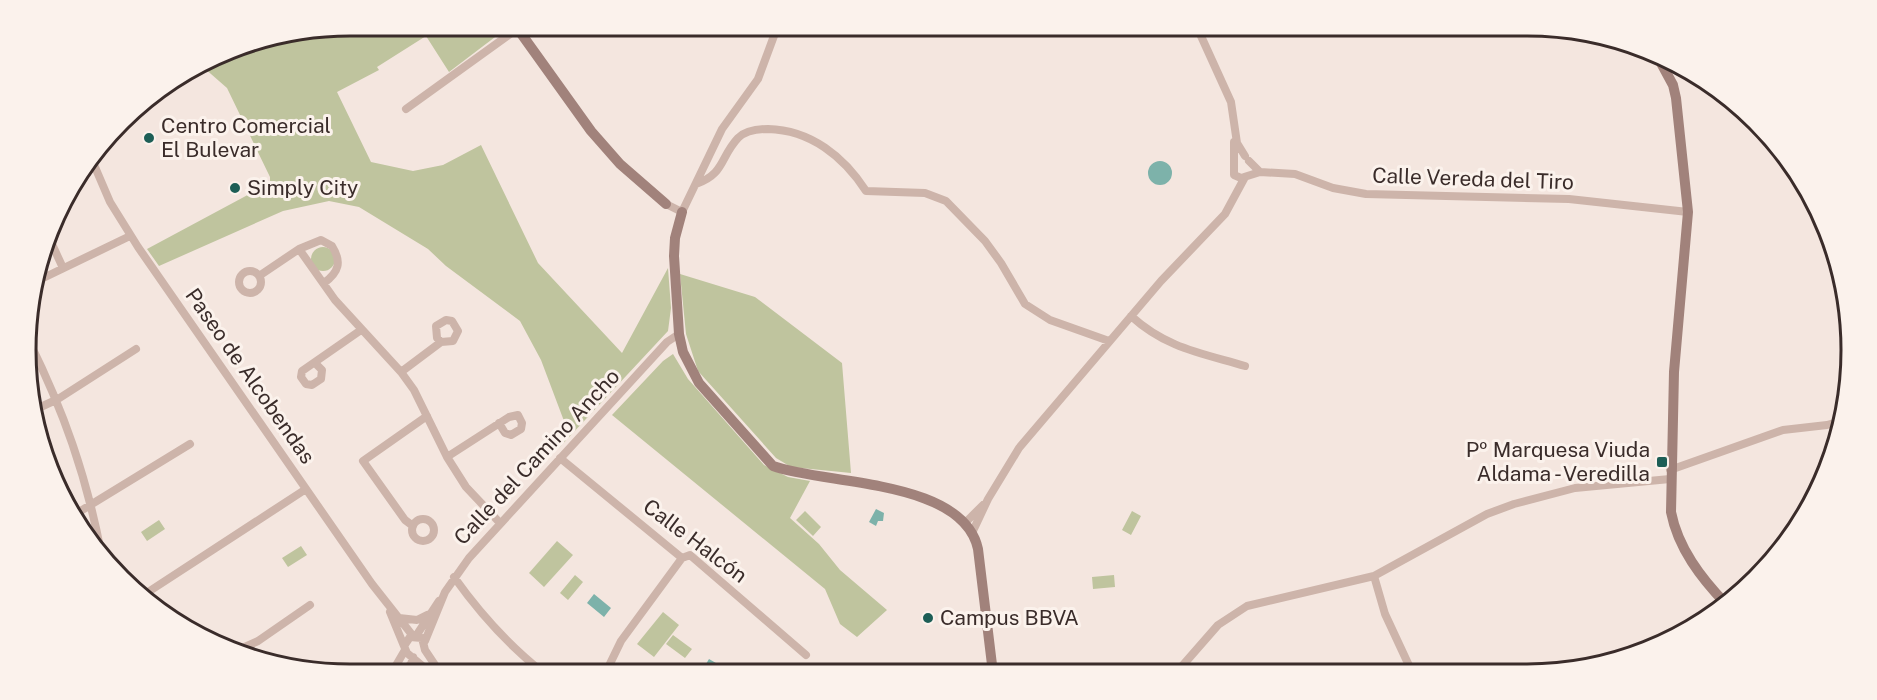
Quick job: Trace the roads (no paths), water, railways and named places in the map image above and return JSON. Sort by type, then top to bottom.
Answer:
[{"type":"street","points":[[406,109],[504,36]]},
{"type":"street","points":[[522,36],[591,131],[620,164],[681,217]]},
{"type":"street","points":[[774,36],[758,79],[722,129],[681,217],[674,256],[681,346],[699,383],[773,466],[790,472],[848,479],[900,490],[945,508],[965,523],[978,549],[992,664]]},
{"type":"street","points":[[1201,36],[1231,102],[1239,147],[1260,172]]},
{"type":"street","points":[[1663,67],[1673,85],[1676,98],[1688,212],[1674,372],[1671,512],[1678,538],[1695,566],[1720,597]]},
{"type":"street","points":[[696,184],[711,179],[738,138],[749,131],[783,129],[808,137],[833,153],[855,175],[866,191],[925,193],[945,201],[984,241],[1001,263],[1025,304],[1050,320],[1109,341]]},
{"type":"street","points":[[1235,131],[1236,194]]},
{"type":"street","points":[[1234,160],[1241,156],[1247,159]]},
{"type":"street","points":[[972,533],[988,500],[1019,448],[1131,316],[1225,214],[1246,176],[1247,159]]},
{"type":"street","name":"Paseo de Alcobendas","points":[[95,167],[110,202],[130,236],[388,608],[405,648]]},
{"type":"street","name":"Calle Vereda del Tiro","points":[[1234,175],[1246,176],[1260,172],[1295,174],[1333,188],[1366,194],[1569,199],[1688,212]]},
{"type":"street","points":[[45,277],[130,236]]},
{"type":"street","points":[[259,276],[299,249],[315,241],[327,242],[332,246],[339,266],[337,271],[324,283]]},
{"type":"street","points":[[54,248],[63,268]]},
{"type":"street","points":[[299,249],[361,330],[401,372],[466,487],[500,523]]},
{"type":"street","points":[[1131,316],[1150,334],[1166,342],[1245,366]]},
{"type":"street","points":[[315,363],[361,330]]},
{"type":"street","name":"Calle del Camino Ancho","points":[[414,636],[454,577],[500,523],[667,342],[679,334]]},
{"type":"street","points":[[401,372],[441,342]]},
{"type":"street","points":[[661,351],[681,346]]},
{"type":"street","points":[[41,407],[58,399],[136,349]]},
{"type":"street","points":[[36,356],[58,399],[81,464],[98,536]]},
{"type":"street","points":[[413,526],[405,520],[363,461],[427,416]]},
{"type":"street","points":[[447,457],[499,423]]},
{"type":"street","points":[[1184,664],[1218,625],[1239,610],[1262,602],[1374,576],[1487,514],[1514,504],[1575,488],[1670,475],[1783,430],[1832,423]]},
{"type":"street","points":[[81,511],[189,444]]},
{"type":"street","name":"Calle Halcón","points":[[560,458],[682,558],[690,555],[806,655]]},
{"type":"street","points":[[149,591],[306,489]]},
{"type":"street","points":[[965,523],[988,500]]},
{"type":"street","points":[[610,664],[621,641],[682,558]]},
{"type":"street","points":[[1374,576],[1385,614],[1408,664]]},
{"type":"street","points":[[454,577],[476,609],[510,647],[532,664]]},
{"type":"street","name":"Calle del Camino Ancho","points":[[425,646],[445,592]]},
{"type":"street","points":[[247,646],[258,641],[310,605]]},
{"type":"street","name":"Paseo de Alcobendas","points":[[388,608],[414,636]]},
{"type":"street","points":[[399,618],[417,620],[428,615]]},
{"type":"street","points":[[396,664],[407,639],[414,636],[425,646],[435,664]]},
{"type":"street","points":[[413,657],[419,656],[425,646]]},
{"type":"street","points":[[405,648],[421,664]]},
{"type":"street","points":[[411,664],[413,657]]},
{"type":"water","points":[[1160,161],[1165,162],[1171,168],[1171,178],[1165,184],[1160,185],[1155,184],[1149,178],[1148,173],[1149,168],[1155,162]]},
{"type":"water","points":[[876,509],[884,513],[883,521],[878,521],[876,526],[869,522]]},
{"type":"water","points":[[594,594],[611,608],[604,617],[587,603]]},
{"type":"water","points":[[709,659],[718,664],[706,664]]},
{"type":"place","name":"Centro Comercial El Bulevar","points":[[149,138]]},
{"type":"place","name":"Simply City","points":[[235,188]]},
{"type":"place","name":"Pº Marquesa Viuda Aldama - Veredilla","points":[[1662,462]]},
{"type":"place","name":"Campus BBVA","points":[[928,618]]}]
